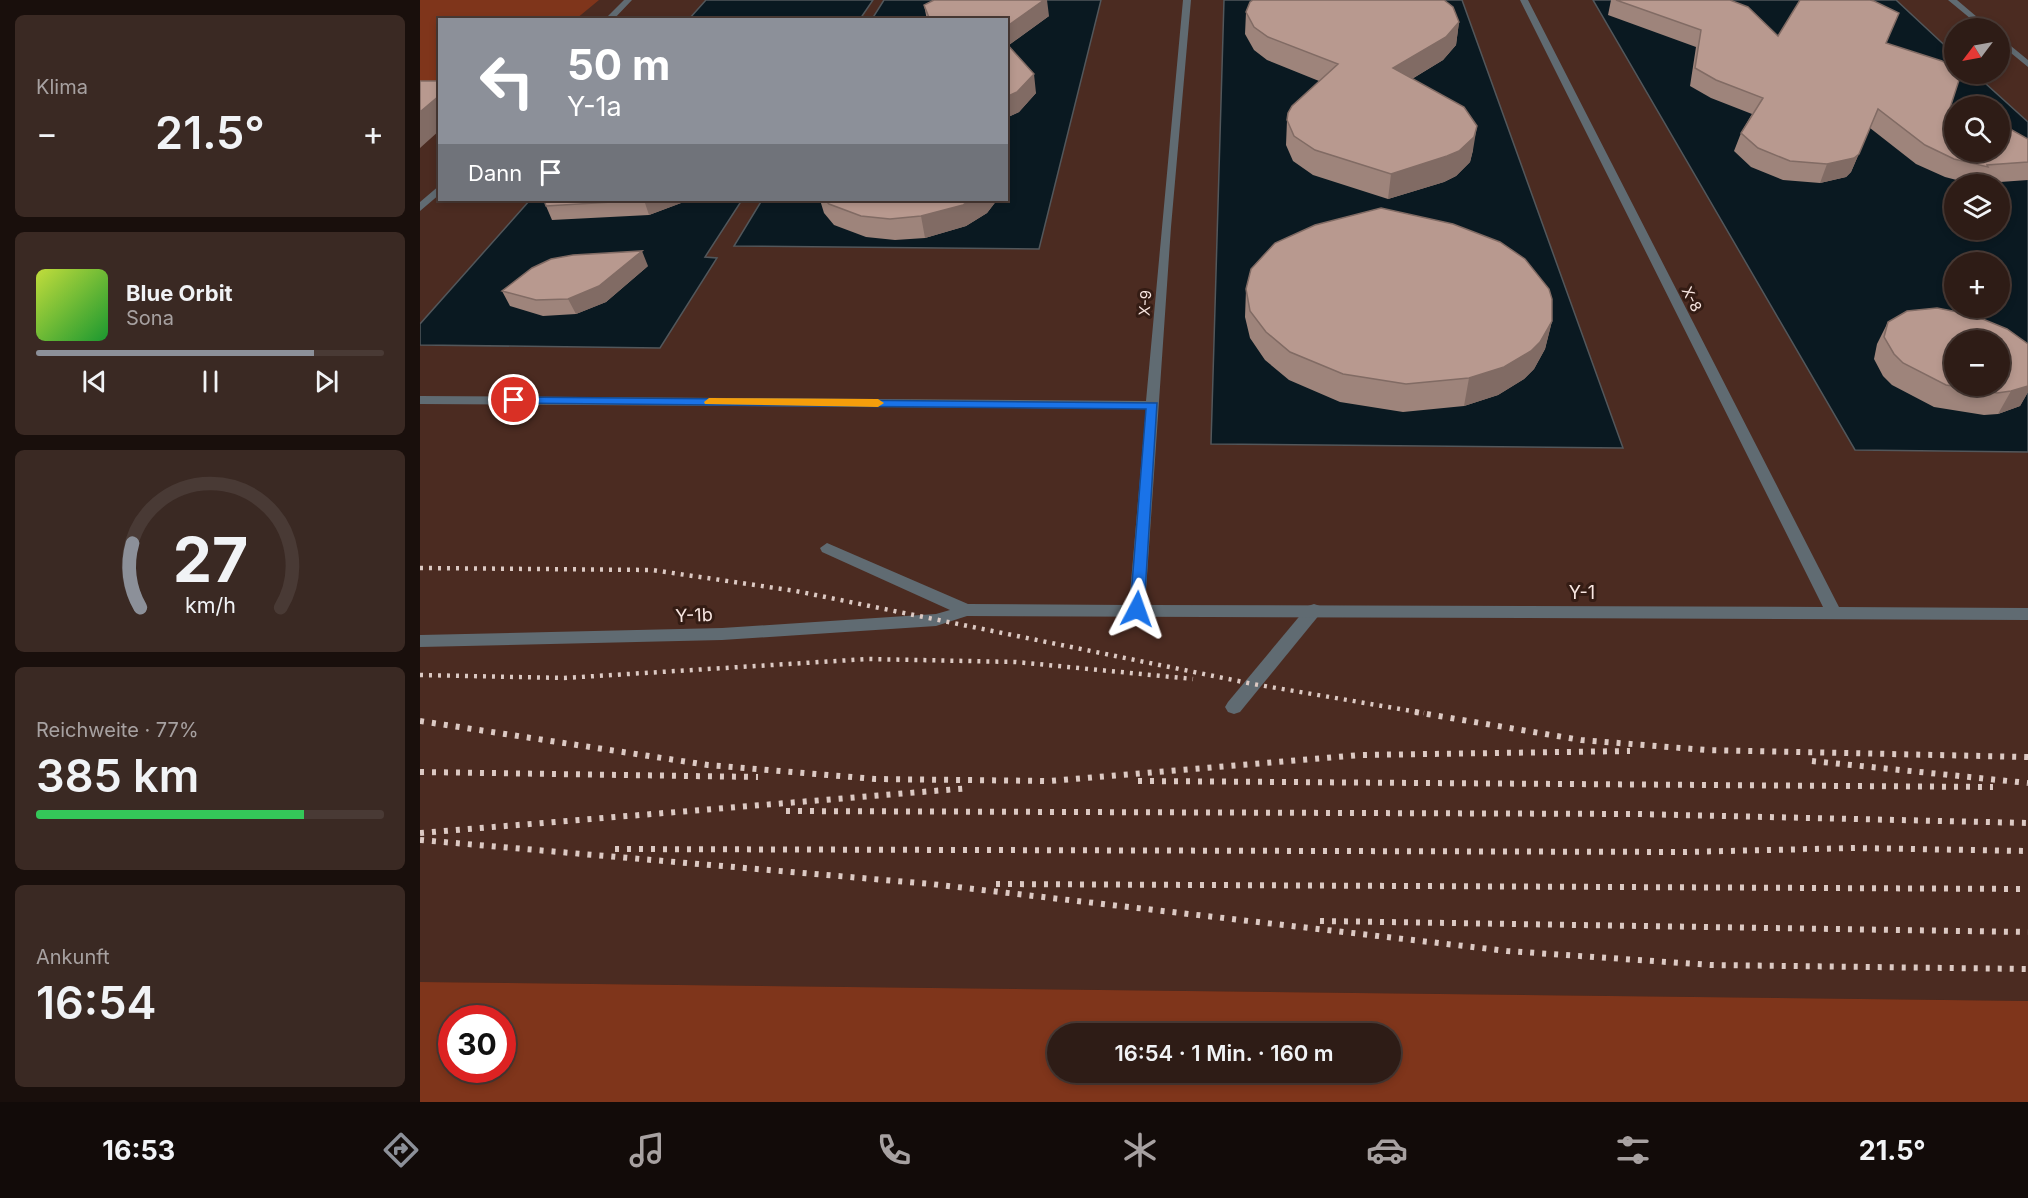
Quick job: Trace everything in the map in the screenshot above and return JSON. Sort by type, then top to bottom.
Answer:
[{"type":"street","points":[[610,18],[628,0]]},
{"type":"street","name":"X-9","points":[[1137,609],[1187,0]]},
{"type":"street","name":"X-8","points":[[1524,0],[1833,612]]},
{"type":"street","points":[[1952,0],[1974,18]]},
{"type":"street","points":[[2010,49],[2028,64]]},
{"type":"street","points":[[420,208],[438,190]]},
{"type":"street","points":[[420,400],[1152,405]]},
{"type":"street","name":"Y-1b","points":[[827,548],[921,592],[967,610]]},
{"type":"street","name":"Y-1","points":[[1137,609],[2028,614]]},
{"type":"street","name":"Y-1b","points":[[420,641],[722,634],[936,620],[967,610],[1137,609]]},
{"type":"street","points":[[1234,708],[1314,610]]},
{"type":"shaded area","points":[[420,0],[2028,0],[2028,1001],[420,982]]},
{"type":"shaded area","points":[[420,0],[599,0],[577,18],[438,18],[438,84],[420,84]]},
{"type":"shaded area","points":[[420,982],[2028,1001],[2028,1102],[420,1102]]},
{"type":"water","points":[[706,0],[873,0],[861,18],[690,18]]},
{"type":"water","points":[[884,0],[1101,0],[1039,249],[734,246],[761,201],[1008,201],[1008,18],[873,18]]},
{"type":"water","points":[[1224,0],[1462,0],[1623,448],[1211,444]]},
{"type":"water","points":[[1593,0],[1896,0],[1944,45],[1944,84],[1986,84],[1999,96],[1944,96],[1944,162],[2010,162],[2010,106],[2028,122],[2028,452],[1855,450]]},
{"type":"water","points":[[529,201],[741,201],[705,257],[717,258],[660,348],[420,345],[420,324]]},
{"type":"building","points":[[934,0],[1044,0],[1008,26],[1008,18],[929,18],[924,5]]},
{"type":"building","points":[[1253,0],[1444,0],[1453,7],[1459,22],[1446,37],[1393,68],[1464,107],[1477,126],[1474,137],[1459,151],[1391,174],[1315,150],[1294,136],[1287,120],[1288,113],[1292,106],[1338,64],[1268,37],[1254,27],[1246,12]]},
{"type":"building","points":[[1616,0],[1730,0],[1748,7],[1778,36],[1800,0],[1870,0],[1899,13],[1886,43],[1942,61],[1944,62],[1944,84],[1958,84],[1954,96],[1944,96],[1944,154],[1925,145],[1878,109],[1859,154],[1854,158],[1827,164],[1790,161],[1758,148],[1741,133],[1763,98],[1716,80],[1695,68],[1701,30]]},
{"type":"building","points":[[1008,45],[1034,74],[1017,92],[1008,96]]},
{"type":"building","points":[[420,81],[438,81],[438,97],[420,112]]},
{"type":"building","points":[[2010,129],[2028,139],[2028,162],[1987,165],[1988,167],[1967,162],[2010,162]]},
{"type":"building","points":[[544,201],[628,201],[546,206]]},
{"type":"building","points":[[826,201],[969,201],[963,205],[921,216],[890,219],[861,216]]},
{"type":"building","points":[[1381,208],[1453,224],[1500,242],[1525,259],[1549,289],[1552,299],[1552,321],[1540,342],[1531,351],[1504,367],[1469,378],[1406,384],[1343,374],[1290,352],[1266,332],[1250,311],[1246,289],[1251,269],[1275,243],[1315,225]]},
{"type":"building","points":[[642,251],[599,286],[568,299],[536,300],[502,291],[532,268],[551,259],[573,255]]},
{"type":"building","points":[[1937,308],[1944,309],[1944,318],[1980,318],[2008,330],[1944,330],[1944,384],[1903,363],[1894,354],[1884,337],[1888,322],[1907,311]]},
{"type":"building","points":[[2010,331],[2028,344],[2028,386],[2011,391]]},
{"type":"railway","points":[[420,568],[652,570],[796,591],[1253,684],[1424,713]]},
{"type":"railway","points":[[420,675],[564,678],[868,659],[1016,662],[1193,679]]},
{"type":"railway","points":[[1415,712],[1581,740],[1706,750],[2028,757]]},
{"type":"railway","points":[[420,721],[708,765],[875,779],[1049,781],[1361,755],[1630,751]]},
{"type":"railway","points":[[1812,761],[2028,783]]},
{"type":"railway","points":[[420,772],[758,777]]},
{"type":"railway","points":[[1138,781],[1993,787]]},
{"type":"railway","points":[[420,833],[970,788]]},
{"type":"railway","points":[[786,811],[1637,814],[2028,823]]},
{"type":"railway","points":[[420,840],[931,884],[1507,951],[1711,965],[2028,969]]},
{"type":"railway","points":[[615,849],[1684,852],[1855,848],[2028,851]]},
{"type":"railway","points":[[996,884],[2028,889]]},
{"type":"railway","points":[[1320,921],[2028,932]]},
{"type":"slow traffic","points":[[709,402],[878,403]]},
{"type":"route","points":[[514,400],[1152,405],[1137,609]]}]
